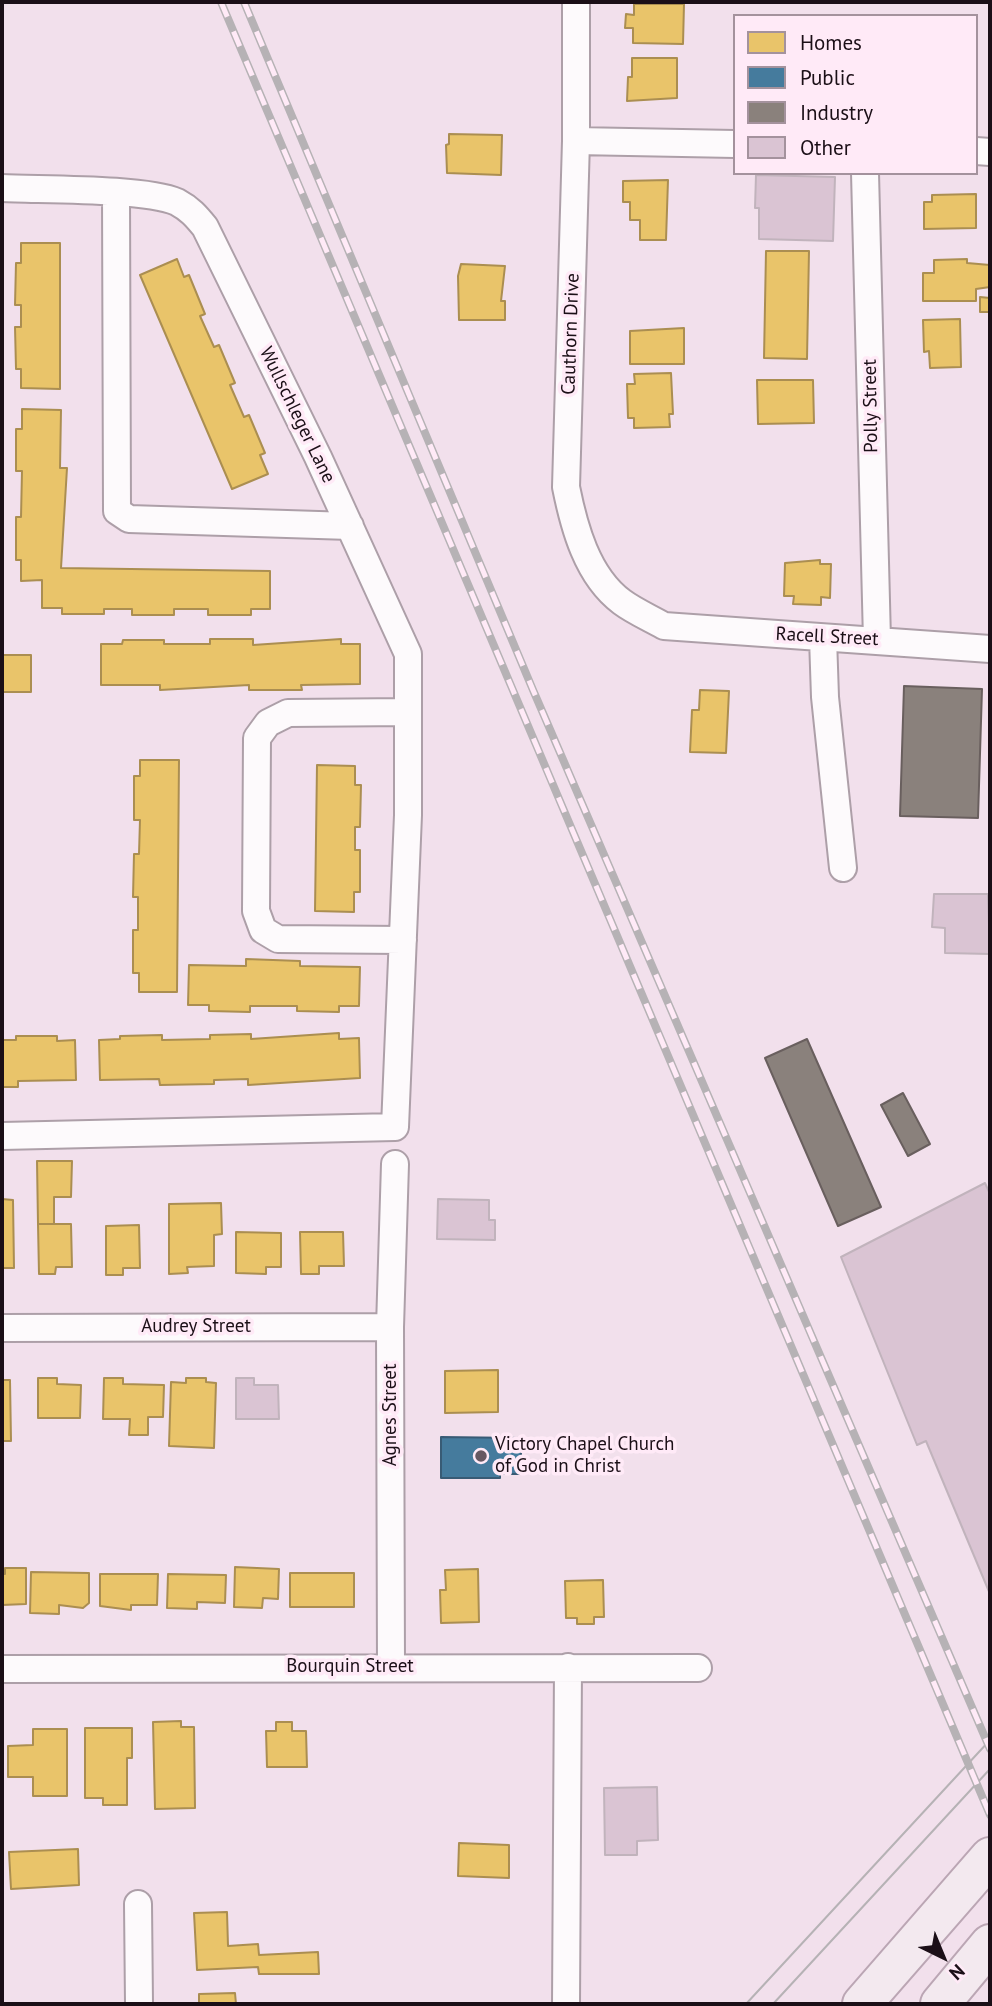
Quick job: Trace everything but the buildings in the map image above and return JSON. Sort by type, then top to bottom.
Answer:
[{"type":"main road","points":[[862,2004],[939,1912],[990,1857]]},
{"type":"main road","points":[[940,2004],[990,1944]]},
{"type":"street","name":"Cauthorn Drive","points":[[576,2],[576,141],[566,487],[574,526],[594,569],[620,601],[664,626]]},
{"type":"street","points":[[576,141],[733,144]]},
{"type":"street","name":"Polly Street","points":[[865,175],[877,640]]},
{"type":"street","name":"Wullschleger Lane","points":[[2,188],[116,194],[174,201],[193,212],[205,227],[350,526],[408,654],[408,815],[403,940]]},
{"type":"street","points":[[116,194],[117,511],[129,519],[350,526]]},
{"type":"street","name":"Racell Street","points":[[664,626],[990,649]]},
{"type":"street","points":[[823,638],[825,697],[843,868]]},
{"type":"street","points":[[2,1136],[395,1127],[403,940],[278,939],[262,930],[256,911],[257,738],[268,723],[288,713],[408,712]]},
{"type":"street","name":"Agnes Street","points":[[391,1667],[390,1326],[395,1164]]},
{"type":"street","name":"Audrey Street","points":[[2,1328],[390,1326]]},
{"type":"street","points":[[566,2004],[568,1667]]},
{"type":"street","name":"Bourquin Street","points":[[2,1669],[698,1668]]},
{"type":"street","points":[[138,1904],[139,2004]]},
{"type":"tram line","points":[[746,2004],[990,1740]]},
{"type":"tram line","points":[[773,2004],[990,1769]]},
{"type":"railway","points":[[221,2],[990,1815]]},
{"type":"railway","points":[[244,2],[533,690],[990,1749]]},
{"type":"place","name":"Victory Chapel Church of God in Christ","points":[[481,1456]]}]
